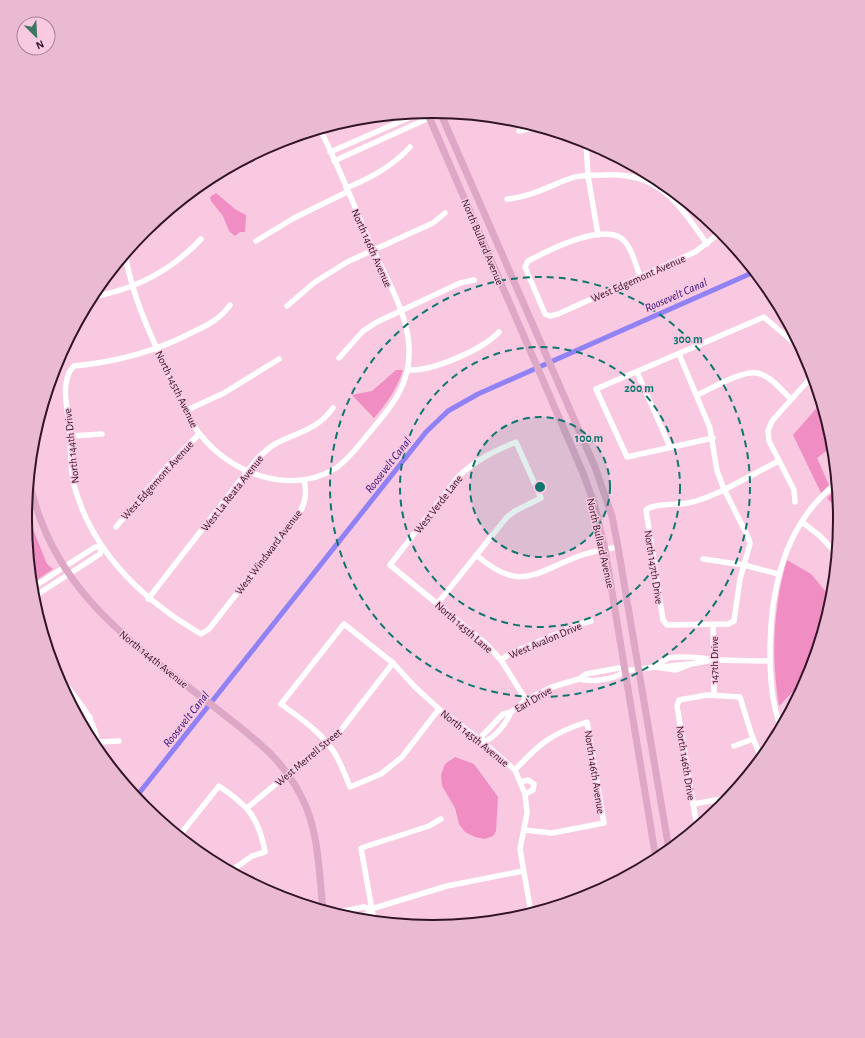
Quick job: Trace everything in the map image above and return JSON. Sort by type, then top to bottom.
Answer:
[{"type":"main road","name":"North Bullard Avenue","points":[[429,118],[589,490],[605,549],[656,851]]},
{"type":"main road","name":"North Bullard Avenue","points":[[443,118],[599,477],[612,516],[668,843]]},
{"type":"main road","name":"North 144th Avenue","points":[[33,496],[37,513],[66,571],[78,588],[109,623],[266,748],[289,774],[303,799],[310,818],[317,850],[322,904]]},
{"type":"street","points":[[334,161],[421,118]]},
{"type":"street","points":[[330,152],[406,119]]},
{"type":"street","points":[[519,131],[525,129]]},
{"type":"street","name":"North 146th Avenue","points":[[322,134],[400,310],[408,335],[409,370]]},
{"type":"street","points":[[256,241],[294,218],[378,172],[402,157],[410,147]]},
{"type":"street","points":[[586,149],[588,176],[598,235],[611,234],[622,239],[628,247],[640,276]]},
{"type":"street","points":[[507,199],[521,198],[573,178],[588,176],[630,175],[644,179]]},
{"type":"street","points":[[674,200],[707,244]]},
{"type":"street","points":[[287,306],[330,273],[373,249],[433,223],[445,213]]},
{"type":"street","name":"West Edgemont Avenue","points":[[598,235],[568,242],[532,259],[526,264],[526,271],[546,314],[550,316],[695,252],[716,236]]},
{"type":"street","points":[[100,294],[131,286],[159,275],[178,261],[201,239]]},
{"type":"street","name":"North 145th Avenue","points":[[126,261],[131,286],[157,349],[185,411],[199,434],[213,448],[248,471],[280,481],[304,480]]},
{"type":"street","points":[[339,358],[363,331],[400,310],[460,283],[474,280]]},
{"type":"street","points":[[157,349],[214,322],[230,305]]},
{"type":"street","points":[[712,438],[627,457],[596,389],[764,317],[791,340]]},
{"type":"street","points":[[304,480],[321,476],[349,458],[397,399],[409,370],[420,370],[440,365],[490,341],[499,332]]},
{"type":"street","name":"North 144th Drive","points":[[157,349],[126,358],[74,366],[68,371],[66,377],[66,400],[71,436],[74,484],[86,515],[102,547],[118,568],[148,599],[201,634],[204,633]]},
{"type":"street","points":[[679,354],[710,428],[717,471],[724,489],[750,542],[738,594],[735,620],[728,624],[714,625]]},
{"type":"street","points":[[185,411],[224,393],[279,359]]},
{"type":"street","points":[[637,372],[670,447]]},
{"type":"street","points":[[697,395],[744,374],[757,373],[770,379],[791,399]]},
{"type":"street","points":[[795,502],[794,490],[769,441],[768,431],[772,421],[808,380]]},
{"type":"street","name":"West La Reata Avenue","points":[[148,599],[265,451],[275,444],[315,427],[327,417],[333,408]]},
{"type":"street","points":[[71,436],[102,434]]},
{"type":"street","name":"West Edgemont Avenue","points":[[116,527],[166,468],[199,434]]},
{"type":"street","name":"West Verde Lane","points":[[390,566],[458,476],[479,460],[516,442],[541,498],[515,511],[507,518],[476,555]]},
{"type":"street","points":[[724,489],[779,460]]},
{"type":"street","name":"West Windward Avenue","points":[[204,633],[209,629],[299,514],[305,503],[306,494],[304,480]]},
{"type":"street","points":[[778,720],[773,703],[770,661],[772,604],[778,574],[787,549],[802,522],[817,502],[832,488]]},
{"type":"street","name":"North 147th Drive","points":[[714,625],[667,625],[663,620],[646,514],[649,508],[693,502],[724,489]]},
{"type":"street","points":[[802,522],[820,536],[832,548]]},
{"type":"street","points":[[38,585],[100,554],[102,547]]},
{"type":"street","points":[[437,604],[476,555],[496,571],[510,576],[520,577],[538,574],[582,555],[618,547]]},
{"type":"street","points":[[703,559],[744,565],[778,574]]},
{"type":"street","name":"North 145th Lane","points":[[390,566],[485,643],[501,660],[526,700]]},
{"type":"street","points":[[39,593],[66,571]]},
{"type":"street","name":"West Avalon Drive","points":[[501,660],[509,654],[580,624],[591,621]]},
{"type":"street","name":"North 145th Avenue","points":[[327,743],[318,732],[281,704],[344,624],[393,663],[414,687],[439,709],[483,742],[515,770],[525,794],[527,813],[520,849],[530,907]]},
{"type":"street","name":"147th Drive","points":[[714,625],[714,695]]},
{"type":"street","points":[[658,667],[664,661],[674,657],[706,657],[714,660]]},
{"type":"street","points":[[658,667],[676,670],[691,664],[714,660],[770,661]]},
{"type":"street","name":"West Merrell Street","points":[[247,808],[327,743],[353,716],[393,663]]},
{"type":"street","name":"Earl Drive","points":[[511,712],[507,721],[489,740],[483,742],[482,736],[484,732],[499,717],[511,712],[526,700],[552,687],[578,679],[587,681],[620,676],[625,671],[658,667]]},
{"type":"street","points":[[72,693],[90,717],[97,733],[98,740]]},
{"type":"street","points":[[714,695],[740,697],[758,752]]},
{"type":"street","name":"North 146th Drive","points":[[696,821],[677,706],[679,700],[714,695]]},
{"type":"street","points":[[327,743],[340,764],[350,787],[381,774],[392,766],[402,757],[439,709]]},
{"type":"street","points":[[86,719],[90,717]]},
{"type":"street","name":"North 146th Avenue","points":[[515,770],[537,746],[552,736],[587,722],[604,822],[552,832],[524,830]]},
{"type":"street","points":[[734,746],[753,739]]},
{"type":"street","points":[[99,742],[119,741]]},
{"type":"street","points":[[520,782],[528,780],[534,784],[533,790],[525,794]]},
{"type":"street","points":[[182,832],[219,786],[240,800],[257,824],[263,838],[265,852],[252,856],[235,868]]},
{"type":"street","points":[[693,804],[718,800]]},
{"type":"street","points":[[372,915],[361,848],[429,826],[441,819]]},
{"type":"street","points":[[347,910],[364,907],[371,909],[447,886],[523,871]]},
{"type":"street","points":[[367,914],[371,909]]},
{"type":"shaded area","points":[[216,193],[235,209],[246,215],[245,232],[240,232],[235,236],[229,231],[223,216],[211,201],[210,197]]},
{"type":"shaded area","points":[[396,370],[403,370],[395,390],[374,418],[352,395],[372,391]]},
{"type":"shaded area","points":[[817,408],[827,451],[817,458],[829,485],[821,493],[793,435]]},
{"type":"shaded area","points":[[832,493],[832,504],[827,498]]},
{"type":"shaded area","points":[[32,528],[47,564],[53,569],[37,580]]},
{"type":"shaded area","points":[[787,560],[811,574],[826,592],[812,648],[803,672],[795,689],[779,706],[776,688],[774,651],[776,614],[782,578]]},
{"type":"shaded area","points":[[455,757],[474,764],[498,797],[496,831],[493,836],[485,839],[475,837],[465,832],[459,824],[455,808],[442,786],[441,775],[445,764]]},
{"type":"waterway","name":"Roosevelt Canal","points":[[140,792],[426,432],[448,411],[478,394],[749,274]]}]
